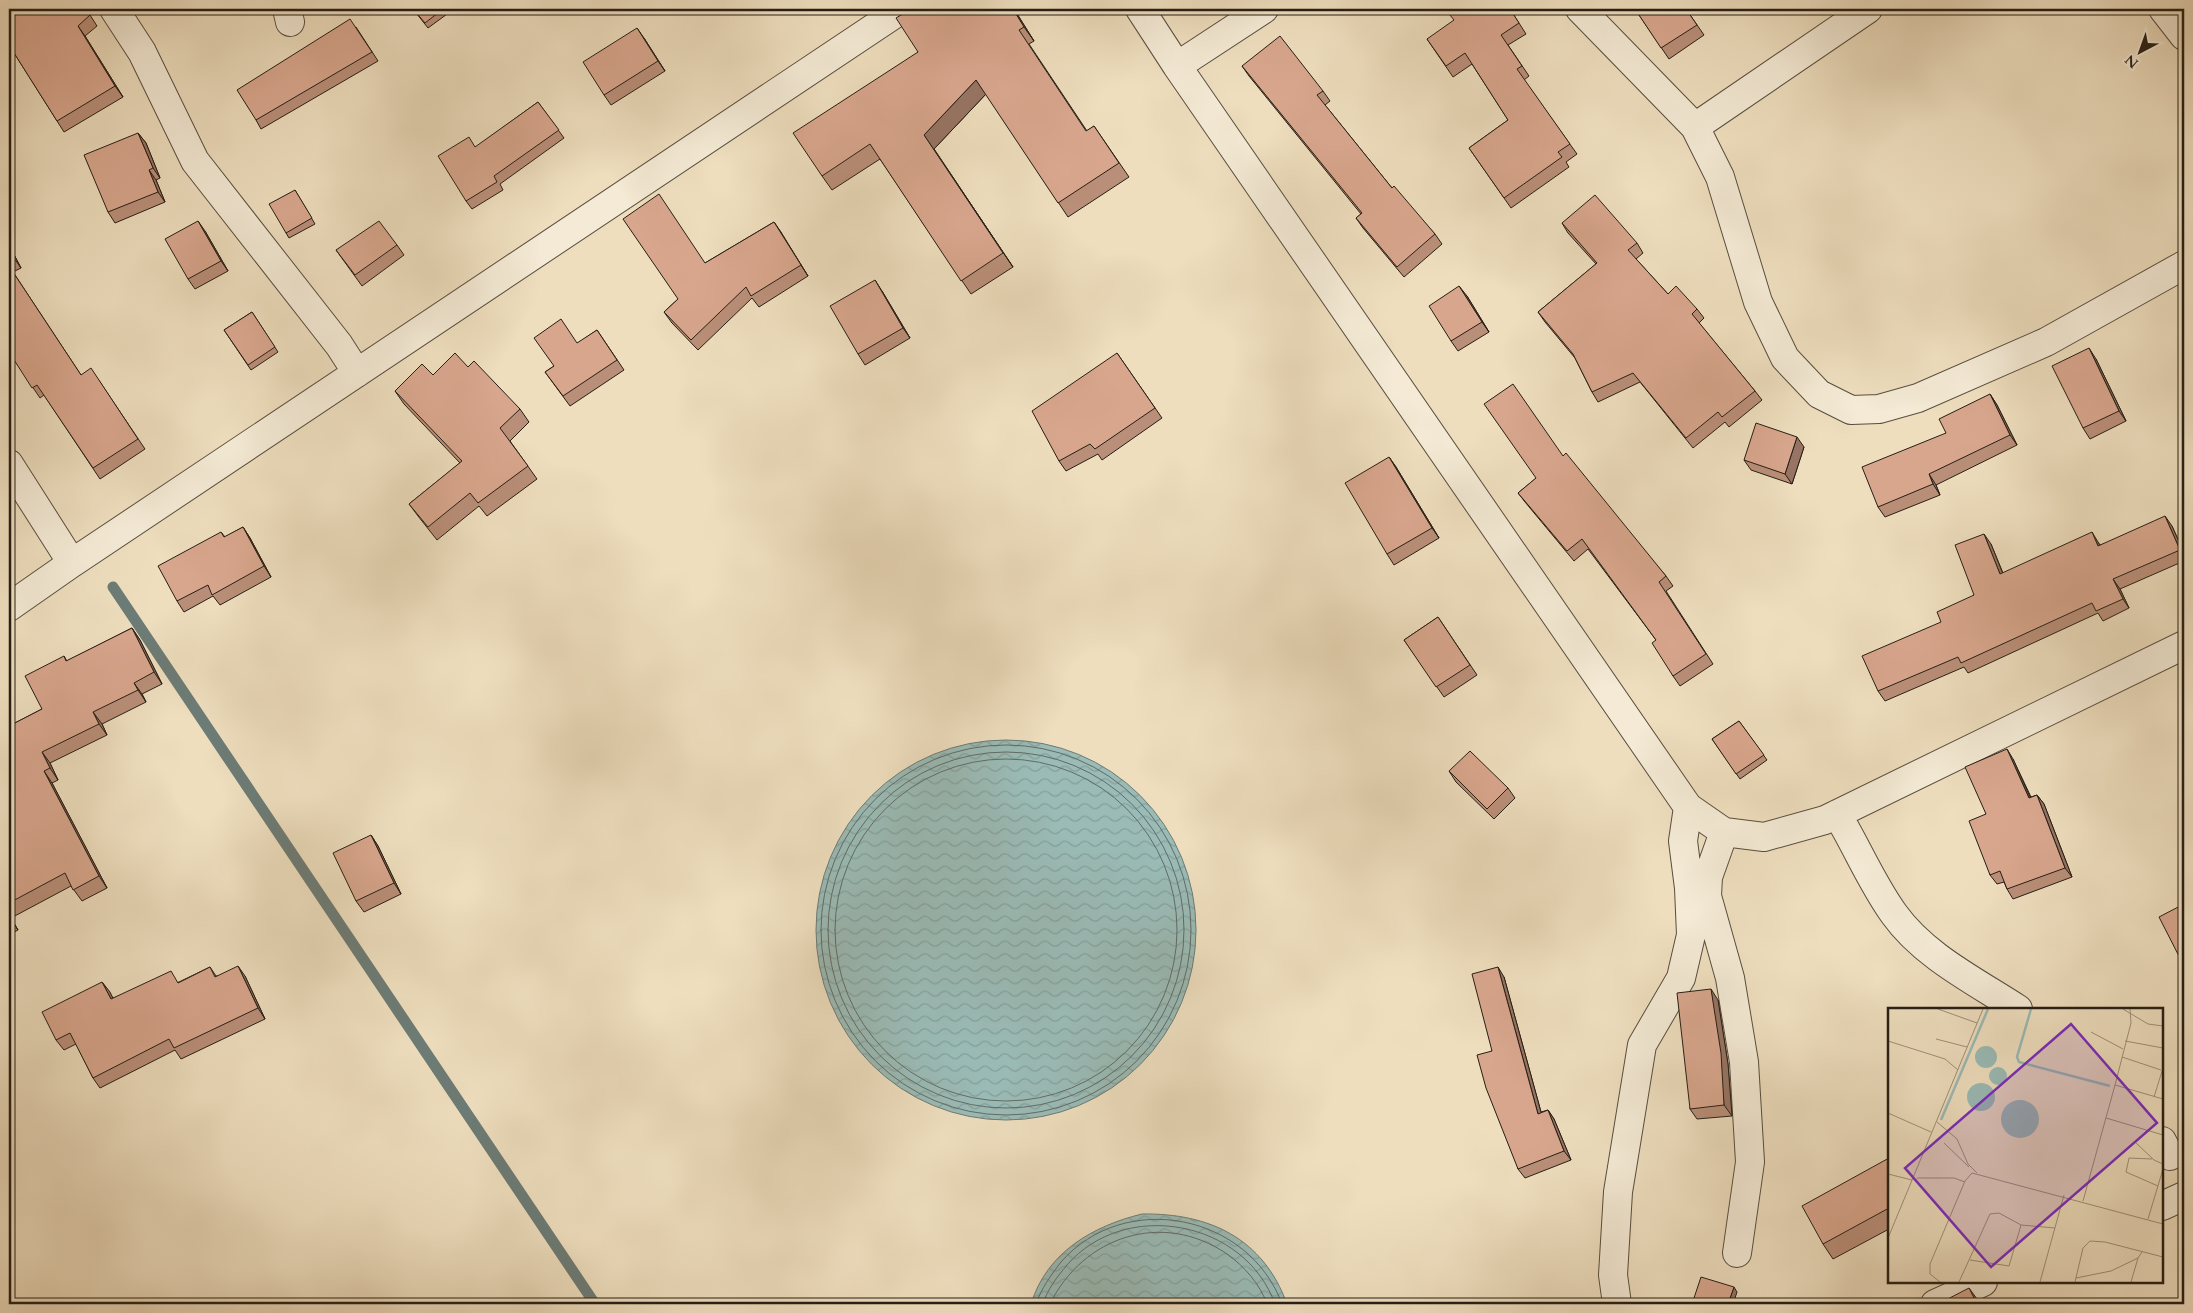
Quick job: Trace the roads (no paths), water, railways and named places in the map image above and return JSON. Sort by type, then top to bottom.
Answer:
[{"type":"street","points":[[114,9],[142,52],[195,161],[309,305],[357,373]]},
{"type":"street","points":[[9,607],[72,563],[902,9]]},
{"type":"street","points":[[1140,9],[1177,66],[1688,807],[1724,832],[1764,837],[1836,814],[2184,645]]},
{"type":"street","points":[[1177,66],[1264,9]]},
{"type":"street","points":[[1580,9],[1694,127],[1720,177],[1758,302],[1786,358],[1819,394],[1851,410],[1879,410],[1918,398],[2046,342],[2184,265]]},
{"type":"street","points":[[1694,127],[1868,9]]},
{"type":"street","points":[[2163,9],[2184,36]]},
{"type":"street","points":[[9,464],[72,563]]},
{"type":"street","points":[[1617,1304],[1613,1275],[1618,1192],[1642,1045],[1682,978],[1691,935],[1690,888],[1682,841],[1688,807]]},
{"type":"street","points":[[1836,814],[1852,840],[1865,871],[1895,916],[1933,954],[2016,1008]]},
{"type":"street","points":[[1724,832],[1708,877],[1706,896],[1730,978],[1744,1062],[1750,1162],[1737,1253]]},
{"type":"street","points":[[2163,1206],[2184,1196]]},
{"type":"street","points":[[1936,1304],[1981,1283]]},
{"type":"water","points":[[1006,740],[1043,744],[1079,755],[1111,772],[1140,796],[1164,825],[1181,857],[1192,893],[1196,930],[1192,967],[1181,1003],[1164,1035],[1140,1064],[1111,1088],[1079,1105],[1043,1116],[1006,1120],[969,1116],[933,1105],[901,1088],[872,1064],[848,1035],[831,1003],[820,967],[816,930],[820,893],[831,857],[848,825],[872,796],[901,772],[933,755],[969,744]]},
{"type":"water","points":[[1142,1214],[1190,1218],[1231,1234],[1248,1246],[1264,1262],[1277,1281],[1287,1304],[1031,1304],[1038,1286],[1048,1270],[1074,1244],[1106,1226]]},
{"type":"waterway","points":[[113,587],[595,1304]]}]
